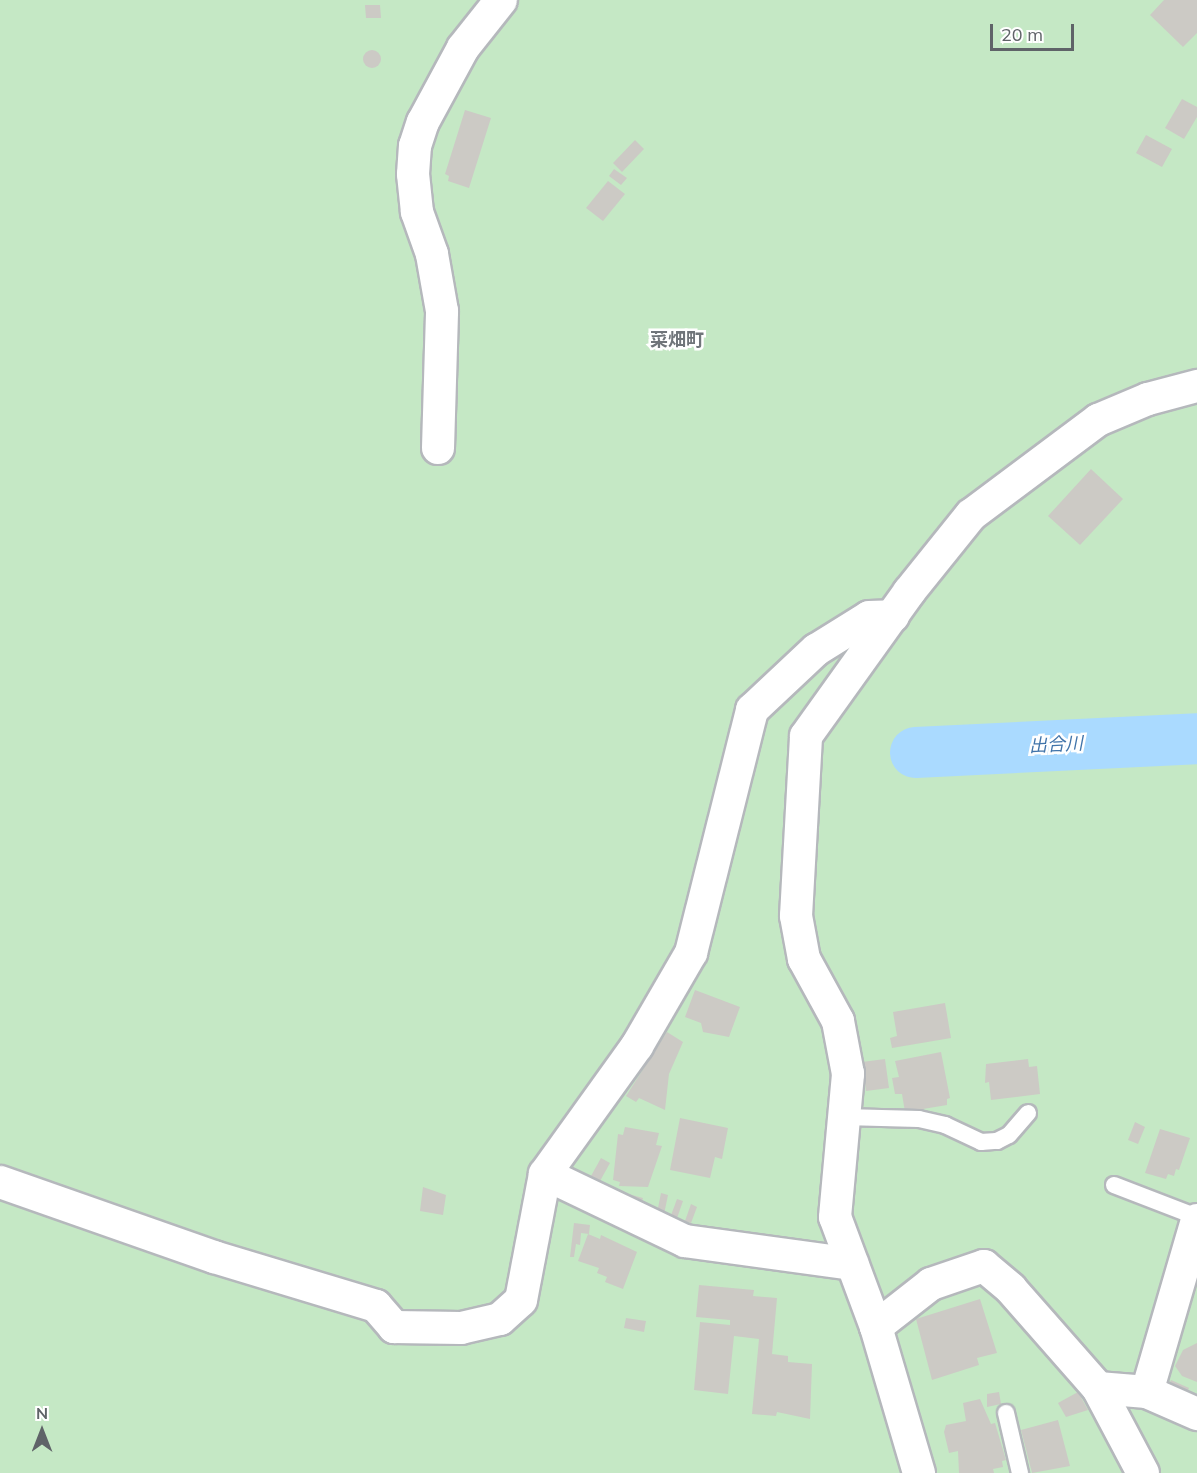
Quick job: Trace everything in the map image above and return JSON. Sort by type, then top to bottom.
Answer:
[{"type":"street","points":[[438,448],[442,311],[432,254],[417,212],[413,174],[415,146],[423,122],[464,48],[501,0]]},
{"type":"street","points":[[919,1473],[876,1328],[835,1217],[848,1074],[838,1021],[804,959],[796,916],[806,736],[893,616],[971,515],[1008,485],[1098,420],[1148,399],[1197,386]]},
{"type":"street","points":[[0,1182],[214,1257],[376,1306],[394,1328],[461,1328],[500,1320],[521,1300],[545,1174],[637,1046],[690,953],[752,710],[816,650],[869,617],[893,616]]},
{"type":"street","points":[[545,1174],[686,1240],[852,1264]]},
{"type":"street","points":[[1147,1392],[1197,1218]]},
{"type":"street","points":[[876,1328],[931,1284],[984,1266],[1011,1289],[1098,1388],[1143,1473]]},
{"type":"street","points":[[1098,1388],[1147,1392],[1197,1414]]},
{"type":"lane","points":[[844,1118],[919,1119],[945,1125],[981,1142],[997,1142],[1009,1135],[1028,1113]]},
{"type":"lane","points":[[1114,1185],[1197,1218]]},
{"type":"lane","points":[[1006,1413],[1020,1473]]},
{"type":"green space","points":[[0,0],[1197,0],[1197,1473],[0,1473]]},
{"type":"building","points":[[1164,0],[1197,0],[1197,33],[1183,47],[1150,15]]},
{"type":"building","points":[[365,5],[380,5],[381,18],[366,18]]},
{"type":"building","points":[[368,50],[376,50],[381,55],[379,66],[368,68],[363,63],[363,55]]},
{"type":"building","points":[[1182,99],[1197,107],[1197,117],[1184,139],[1165,128]]},
{"type":"building","points":[[465,110],[491,118],[469,188],[448,181],[449,176],[445,174]]},
{"type":"building","points":[[1146,135],[1172,149],[1162,167],[1136,153]]},
{"type":"building","points":[[635,140],[644,149],[622,172],[613,163]]},
{"type":"building","points":[[614,169],[627,178],[621,185],[609,176]]},
{"type":"building","points":[[608,181],[625,194],[603,221],[586,208]]},
{"type":"building","points":[[1091,469],[1123,499],[1080,545],[1048,516]]},
{"type":"building","points":[[695,990],[740,1007],[729,1037],[703,1032],[701,1023],[685,1017]]},
{"type":"building","points":[[945,1003],[951,1038],[892,1048],[890,1038],[897,1036],[893,1012]]},
{"type":"building","points":[[667,1032],[683,1042],[669,1074],[665,1110],[639,1098],[636,1102],[626,1096]]},
{"type":"building","points":[[941,1052],[950,1098],[947,1099],[947,1105],[905,1112],[902,1094],[895,1094],[892,1078],[899,1077],[895,1061]]},
{"type":"building","points":[[885,1059],[889,1088],[866,1091],[862,1062]]},
{"type":"building","points":[[1028,1059],[1029,1067],[1037,1066],[1040,1094],[991,1100],[989,1082],[985,1083],[986,1064]]},
{"type":"building","points":[[680,1118],[728,1128],[722,1159],[715,1157],[710,1178],[670,1170]]},
{"type":"building","points":[[1135,1122],[1145,1127],[1138,1144],[1128,1140]]},
{"type":"building","points":[[625,1127],[659,1133],[656,1145],[662,1146],[648,1187],[619,1186],[620,1182],[613,1180],[618,1134],[623,1135]]},
{"type":"building","points":[[1160,1129],[1190,1138],[1179,1170],[1176,1169],[1174,1176],[1168,1174],[1166,1179],[1145,1173]]},
{"type":"building","points":[[601,1158],[610,1163],[600,1181],[591,1176]]},
{"type":"building","points":[[423,1187],[446,1195],[443,1215],[420,1211]]},
{"type":"building","points":[[661,1193],[668,1195],[663,1219],[656,1218]]},
{"type":"building","points":[[628,1194],[643,1198],[641,1206],[626,1203]]},
{"type":"building","points":[[677,1199],[683,1201],[676,1221],[670,1218]]},
{"type":"building","points":[[691,1204],[697,1207],[691,1223],[685,1221]]},
{"type":"building","points":[[574,1223],[590,1225],[589,1234],[581,1233],[580,1245],[576,1244],[574,1257],[570,1257]]},
{"type":"building","points":[[588,1234],[600,1239],[601,1235],[637,1252],[623,1289],[605,1282],[607,1277],[597,1273],[599,1268],[578,1261]]},
{"type":"building","points":[[699,1285],[754,1290],[753,1296],[777,1298],[772,1354],[788,1356],[788,1362],[812,1364],[810,1419],[777,1412],[776,1416],[752,1414],[759,1339],[734,1336],[728,1394],[694,1390],[700,1322],[730,1325],[730,1320],[696,1317]]},
{"type":"building","points":[[980,1299],[997,1353],[977,1358],[979,1365],[932,1380],[916,1319]]},
{"type":"building","points":[[626,1318],[646,1321],[644,1332],[624,1328]]},
{"type":"building","points":[[1197,1343],[1197,1382],[1182,1376],[1175,1366],[1183,1350]]},
{"type":"building","points":[[1171,1380],[1189,1388],[1186,1395],[1168,1387]]},
{"type":"building","points":[[999,1392],[1001,1404],[987,1407],[987,1394]]},
{"type":"building","points":[[1078,1392],[1088,1410],[1066,1417],[1058,1403]]},
{"type":"building","points":[[980,1399],[991,1424],[995,1423],[1006,1460],[1002,1461],[1003,1467],[993,1469],[994,1473],[959,1473],[958,1451],[949,1453],[944,1432],[946,1425],[966,1421],[963,1403]]},
{"type":"building","points":[[1058,1420],[1070,1466],[1032,1473],[1021,1430]]},
{"type":"waterway","name":"出合川","points":[[915,752],[1197,738]]},
{"type":"district","name":"菜畑町","points":[[677,340]]}]
